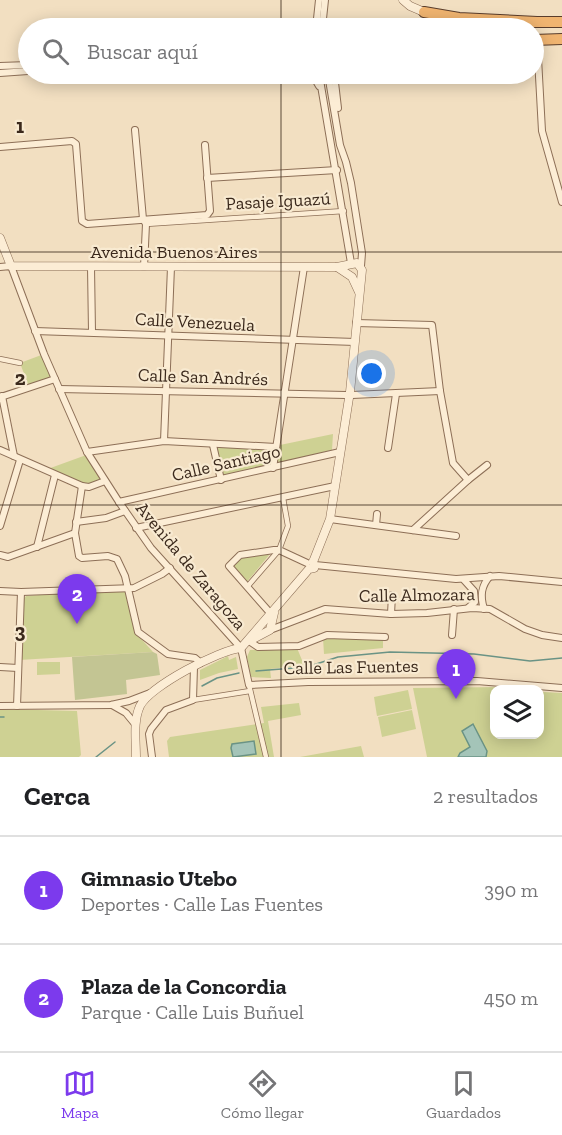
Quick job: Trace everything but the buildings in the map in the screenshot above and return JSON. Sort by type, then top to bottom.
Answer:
[{"type":"highway","points":[[424,12],[459,18]]},
{"type":"highway","points":[[544,22],[562,22]]},
{"type":"highway","points":[[544,40],[562,39]]},
{"type":"street","points":[[317,18],[319,0]]},
{"type":"street","points":[[323,18],[325,0]]},
{"type":"street","points":[[403,0],[424,12]]},
{"type":"street","points":[[1,68],[18,66]]},
{"type":"street","points":[[1,68],[18,70]]},
{"type":"street","points":[[317,84],[324,97]]},
{"type":"street","points":[[321,84],[351,263]]},
{"type":"street","points":[[330,84],[340,145],[346,162]]},
{"type":"street","points":[[0,706],[111,705],[150,693],[226,651],[241,648],[266,629],[273,612],[311,565],[330,519],[349,395],[362,253],[334,84]]},
{"type":"street","points":[[538,84],[542,131],[562,202]]},
{"type":"street","points":[[135,130],[145,222],[144,267]]},
{"type":"street","points":[[0,147],[72,141],[76,144],[82,221],[87,224],[145,222],[207,215],[210,211],[205,145]]},
{"type":"street","points":[[207,178],[337,170]]},
{"type":"street","name":"Pasaje Iguazú","points":[[145,222],[344,211]]},
{"type":"street","name":"Avenida de Zaragoza","points":[[0,238],[35,331],[87,452],[136,528],[241,648],[266,757]]},
{"type":"street","points":[[359,293],[347,267],[351,263],[357,263],[361,270]]},
{"type":"street","name":"Avenida Buenos Aires","points":[[11,266],[337,267],[351,263]]},
{"type":"street","points":[[0,267],[11,266]]},
{"type":"street","points":[[92,267],[92,332]]},
{"type":"street","points":[[164,441],[171,267]]},
{"type":"street","points":[[273,468],[304,267]]},
{"type":"street","points":[[337,267],[349,275]]},
{"type":"street","points":[[349,275],[361,270]]},
{"type":"street","points":[[356,323],[432,325],[440,391],[453,463],[468,480]]},
{"type":"street","name":"Calle Venezuela","points":[[35,331],[355,342]]},
{"type":"street","points":[[0,359],[20,363]]},
{"type":"street","points":[[0,526],[17,458],[1,396],[55,379]]},
{"type":"street","name":"Calle San Andrés","points":[[59,389],[167,390],[285,395],[396,394],[440,391]]},
{"type":"street","points":[[387,448],[396,394]]},
{"type":"street","points":[[87,452],[164,441],[276,447]]},
{"type":"street","points":[[213,445],[221,480]]},
{"type":"street","points":[[0,450],[82,486],[96,485],[105,481]]},
{"type":"street","name":"Calle Santiago","points":[[119,502],[340,452]]},
{"type":"street","points":[[413,530],[487,465]]},
{"type":"street","points":[[37,546],[55,475]]},
{"type":"street","points":[[82,486],[75,533],[79,557],[115,557],[124,572],[138,632],[167,654],[195,658],[198,665],[194,700]]},
{"type":"street","points":[[136,528],[335,486]]},
{"type":"street","points":[[247,587],[279,550],[288,526],[283,498]]},
{"type":"street","points":[[76,522],[106,518],[125,511]]},
{"type":"street","points":[[376,525],[377,514]]},
{"type":"street","points":[[330,519],[456,536]]},
{"type":"street","points":[[0,555],[8,557],[75,533]]},
{"type":"street","points":[[273,612],[229,567],[240,555],[279,550],[311,565],[464,580],[491,576],[562,582]]},
{"type":"street","points":[[0,591],[134,588],[170,568]]},
{"type":"street","points":[[484,609],[483,586],[491,576]]},
{"type":"street","points":[[464,580],[474,591],[475,602],[469,608]]},
{"type":"street","points":[[17,706],[21,592]]},
{"type":"street","points":[[391,614],[392,595]]},
{"type":"street","name":"Calle Almozara","points":[[266,629],[325,609],[391,614],[469,608],[490,609],[525,629],[542,635],[562,638]]},
{"type":"street","points":[[452,635],[454,609]]},
{"type":"street","points":[[249,641],[258,647],[299,646],[327,635],[384,637]]},
{"type":"street","points":[[0,667],[18,668]]},
{"type":"street","name":"Calle Las Fuentes","points":[[250,688],[308,682],[477,681],[562,688]]},
{"type":"street","points":[[152,757],[150,731],[164,711],[194,700],[250,688]]},
{"type":"street","points":[[136,757],[135,724],[139,708],[150,693]]},
{"type":"street","points":[[111,705],[126,713],[135,724]]},
{"type":"green space","points":[[44,354],[55,379],[29,387],[20,363]]},
{"type":"green space","points":[[333,434],[332,450],[224,476],[216,447],[280,445]]},
{"type":"green space","points":[[89,454],[105,481],[89,487],[45,470]]},
{"type":"green space","points":[[270,554],[246,583],[232,568],[242,558]]},
{"type":"green space","points":[[119,589],[126,591],[135,632],[153,652],[19,660],[23,600],[26,596]]},
{"type":"green space","points":[[323,638],[383,639],[383,648],[324,654]]},
{"type":"green space","points":[[297,648],[304,665],[270,669],[271,678],[251,677],[247,657],[250,650]]},
{"type":"green space","points":[[153,652],[157,654],[160,675],[126,680],[127,694],[75,700],[72,657]]},
{"type":"green space","points":[[228,656],[229,660],[236,657],[238,669],[200,680],[200,670]]},
{"type":"green space","points":[[37,662],[60,662],[60,674],[37,675]]},
{"type":"green space","points":[[490,687],[490,739],[544,739],[544,692],[562,693],[562,757],[427,757],[413,688]]},
{"type":"green space","points":[[408,690],[412,709],[377,716],[374,697]]},
{"type":"green space","points":[[299,703],[301,715],[268,721],[274,757],[169,757],[167,741],[170,737],[264,723],[261,707]]},
{"type":"green space","points":[[0,709],[77,711],[81,755],[79,757],[0,757]]},
{"type":"green space","points":[[412,710],[416,729],[382,737],[378,717]]},
{"type":"green space","points":[[361,746],[364,757],[300,757]]},
{"type":"shaded area","points":[[473,724],[487,751],[486,757],[458,757],[470,747],[462,731]]},
{"type":"shaded area","points":[[254,741],[256,754],[233,757],[232,744]]},
{"type":"waterway","points":[[256,671],[307,667],[338,657],[390,652],[474,654],[530,661],[562,658]]},
{"type":"waterway","points":[[202,686],[217,678],[239,673]]},
{"type":"waterway","points":[[96,757],[115,742]]},
{"type":"place","name":"Plaza de la Concordia","points":[[77,624]]},
{"type":"place","name":"Gimnasio Utebo","points":[[456,699]]}]
